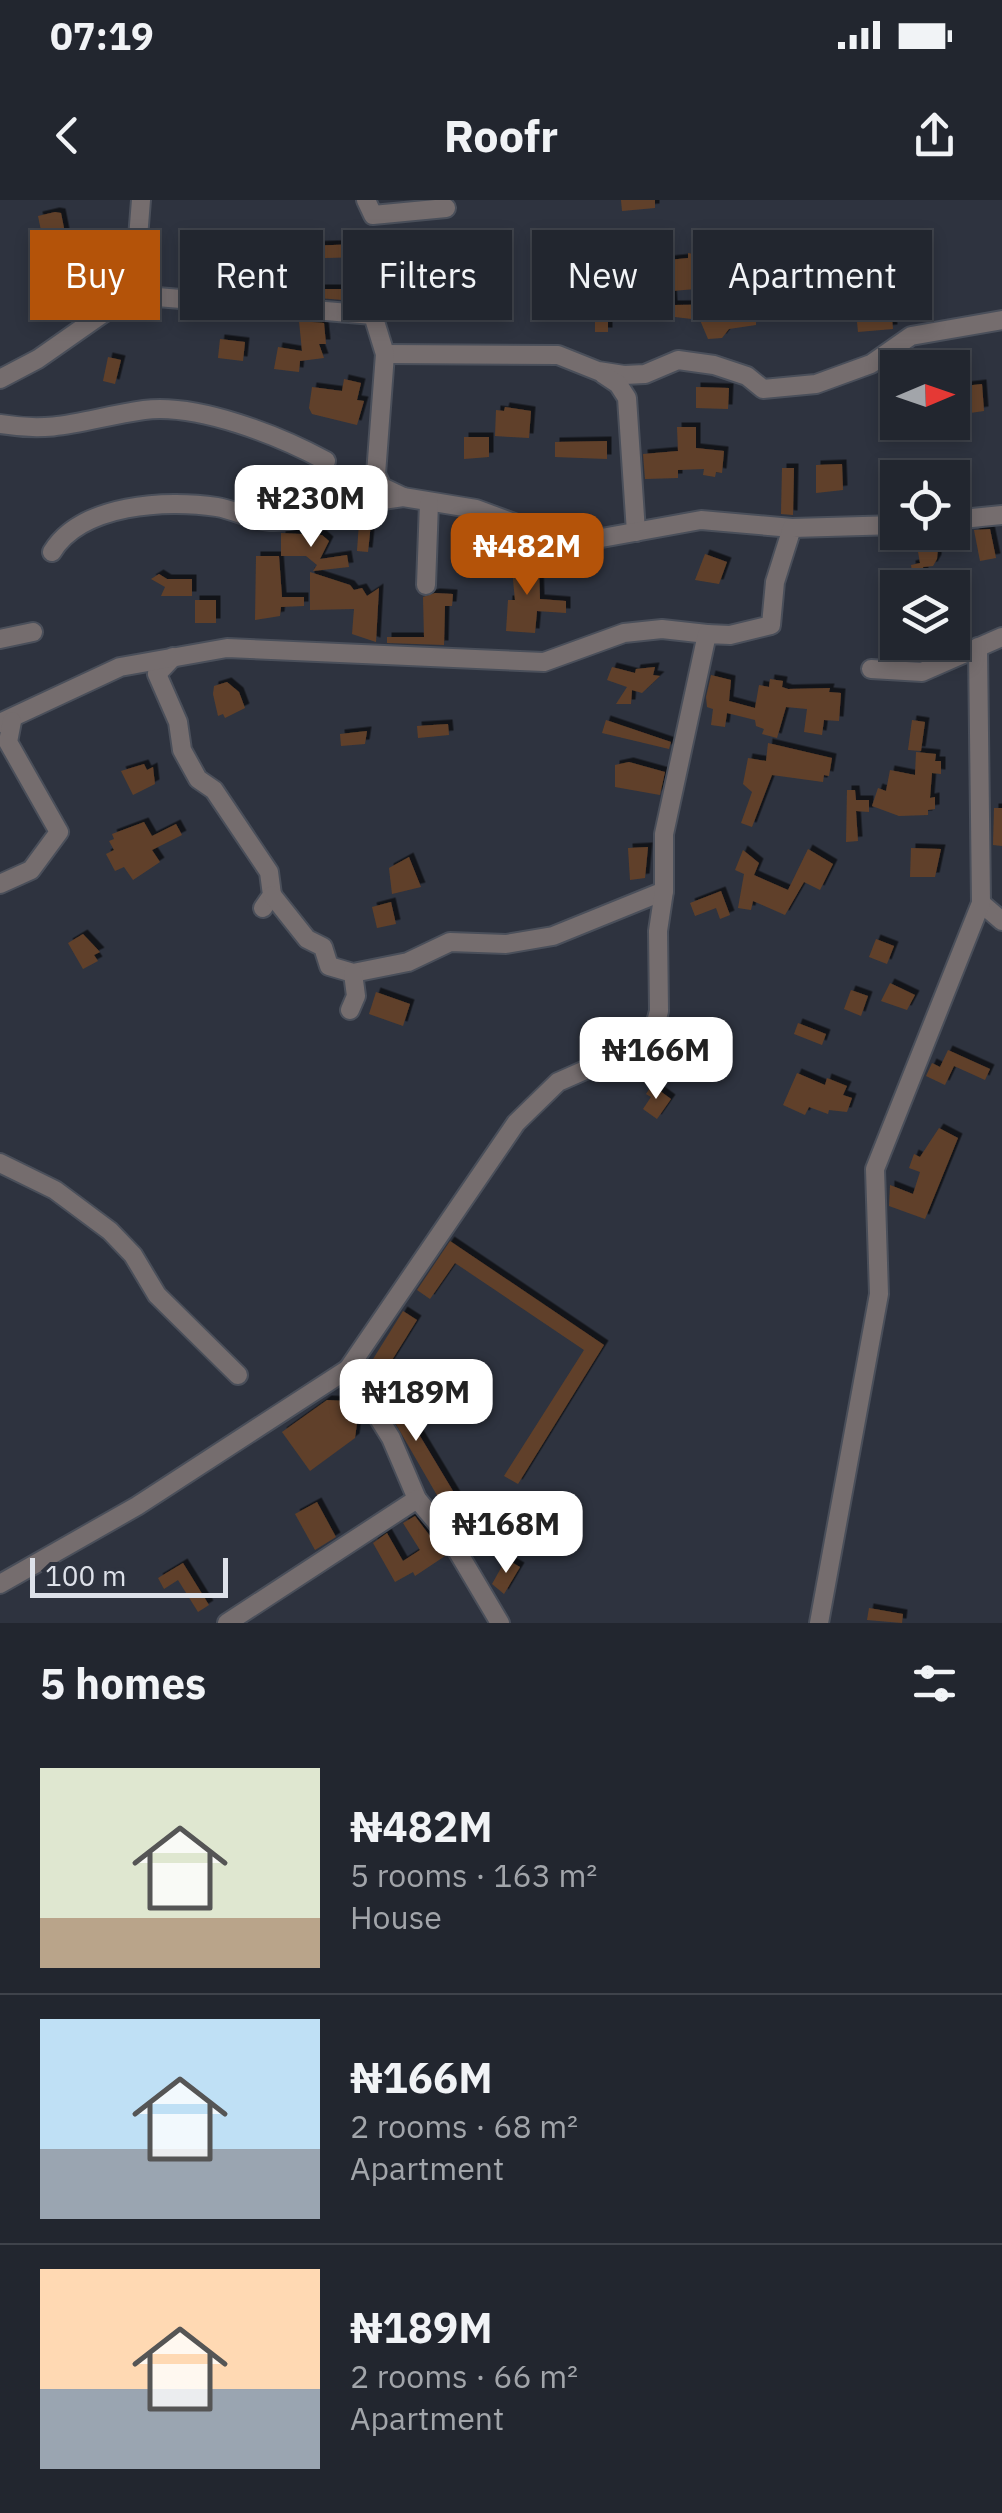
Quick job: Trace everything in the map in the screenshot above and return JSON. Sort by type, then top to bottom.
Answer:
[{"type":"street","points":[[139,230],[142,200]]},
{"type":"street","points":[[366,200],[373,214],[395,216],[446,208]]},
{"type":"street","points":[[160,297],[373,314],[384,354],[376,474],[382,487],[403,497],[476,510],[526,528],[585,541],[701,520],[792,528],[880,526]]},
{"type":"street","points":[[0,379],[38,359],[94,320]]},
{"type":"street","points":[[598,371],[646,374],[678,360],[714,364],[747,376],[763,389],[796,388],[870,364],[910,336],[1002,320]]},
{"type":"street","points":[[384,354],[558,354],[618,384],[627,398],[636,532]]},
{"type":"street","points":[[0,424],[40,431],[148,409],[216,415],[262,435],[291,441],[326,461],[318,473],[319,495],[330,508]]},
{"type":"street","points":[[52,552],[62,536],[76,528],[138,508],[174,503],[220,507],[265,521],[304,520],[330,508],[403,497]]},
{"type":"street","points":[[426,585],[429,502]]},
{"type":"street","points":[[970,518],[1002,515]]},
{"type":"street","points":[[0,884],[31,870],[58,832],[8,742],[6,722],[30,706],[120,667],[227,648],[544,662],[624,633],[662,629],[730,635],[771,625],[775,582],[792,528]]},
{"type":"street","points":[[0,639],[33,632]]},
{"type":"street","points":[[0,1584],[137,1506],[348,1369],[516,1123],[558,1082],[651,1042],[660,1010],[658,930],[664,891],[664,834],[706,634]]},
{"type":"street","points":[[871,669],[922,672],[1002,637]]},
{"type":"street","points":[[819,1623],[879,1294],[876,1169],[981,903],[978,648]]},
{"type":"street","points":[[173,657],[157,674],[178,722],[182,750],[198,779],[214,790],[269,872],[268,902],[307,939],[323,947],[329,966],[353,973],[408,962],[450,942],[506,944],[553,936],[664,891]]},
{"type":"street","points":[[981,903],[1002,921]]},
{"type":"street","points":[[353,973],[358,1006]]},
{"type":"street","points":[[0,1164],[56,1190],[110,1231],[133,1255],[157,1295],[238,1375]]},
{"type":"street","points":[[348,1369],[391,1438],[417,1499],[449,1537],[500,1623]]},
{"type":"street","points":[[227,1623],[417,1499]]},
{"type":"building","points":[[621,200],[655,200],[655,208],[622,211]]},
{"type":"building","points":[[61,213],[64,230],[41,230],[38,216]]},
{"type":"building","points":[[323,245],[343,245],[343,258],[323,258]]},
{"type":"building","points":[[688,253],[693,254],[693,289],[673,291],[673,260],[688,258]]},
{"type":"building","points":[[323,289],[343,289],[343,300],[323,298]]},
{"type":"building","points":[[673,305],[693,305],[693,319],[673,317]]},
{"type":"building","points":[[595,320],[608,320],[608,332],[595,332]]},
{"type":"building","points":[[700,320],[756,320],[756,325],[729,329],[722,338],[708,339]]},
{"type":"building","points":[[857,320],[892,320],[893,329],[858,332]]},
{"type":"building","points":[[299,321],[324,323],[326,344],[319,344],[324,358],[300,361],[299,372],[274,369],[278,347],[302,351]]},
{"type":"building","points":[[220,339],[245,342],[243,361],[218,358]]},
{"type":"building","points":[[108,357],[121,360],[115,384],[103,381]]},
{"type":"building","points":[[344,379],[361,383],[357,400],[364,401],[357,425],[312,414],[309,408],[312,387],[342,391]]},
{"type":"building","points":[[982,384],[984,411],[970,413],[970,385]]},
{"type":"building","points":[[696,387],[729,388],[728,409],[696,408]]},
{"type":"building","points":[[505,407],[531,411],[529,438],[495,436],[496,410],[504,411]]},
{"type":"building","points":[[677,427],[696,427],[696,448],[724,451],[722,473],[716,472],[715,477],[703,475],[704,469],[678,470],[678,478],[645,479],[643,454],[678,451]]},
{"type":"building","points":[[464,437],[489,437],[489,457],[464,459]]},
{"type":"building","points":[[607,441],[607,459],[555,457],[555,442]]},
{"type":"building","points":[[842,464],[843,490],[816,493],[816,465]]},
{"type":"building","points":[[782,468],[794,468],[793,515],[781,514]]},
{"type":"building","points":[[252,474],[278,476],[276,484],[295,486],[294,496],[275,494],[273,501],[248,497]]},
{"type":"building","points":[[359,523],[371,523],[368,552],[357,551]]},
{"type":"building","points":[[990,529],[996,558],[980,561],[974,530]]},
{"type":"building","points":[[281,533],[322,535],[329,541],[320,559],[347,555],[349,567],[313,571],[317,565],[306,556],[281,556]]},
{"type":"building","points":[[523,548],[524,570],[539,570],[540,599],[566,601],[566,613],[537,611],[535,633],[506,631],[508,600],[515,600],[510,549]]},
{"type":"building","points":[[918,550],[938,550],[933,566],[912,570],[911,565],[920,563]]},
{"type":"building","points":[[705,554],[727,562],[719,584],[695,580]]},
{"type":"building","points":[[256,556],[279,556],[282,597],[304,597],[304,606],[281,607],[280,616],[255,620]]},
{"type":"building","points":[[310,572],[350,585],[354,590],[362,588],[367,596],[379,588],[376,642],[352,634],[354,609],[310,610]]},
{"type":"building","points":[[159,574],[167,579],[192,579],[192,596],[161,596],[165,587],[151,579]]},
{"type":"building","points":[[453,594],[452,606],[445,606],[444,645],[387,643],[387,637],[424,637],[423,597]]},
{"type":"building","points":[[195,600],[216,600],[216,623],[195,623]]},
{"type":"building","points":[[612,667],[635,673],[636,669],[655,667],[653,675],[660,676],[642,693],[632,690],[631,704],[616,704],[627,687],[607,680]]},
{"type":"building","points":[[711,675],[731,680],[729,701],[755,708],[759,685],[769,687],[770,679],[783,681],[782,687],[788,689],[830,688],[829,692],[841,693],[839,721],[824,720],[822,735],[804,732],[807,709],[786,707],[777,738],[762,734],[764,729],[756,726],[755,720],[727,713],[725,727],[711,725],[713,709],[707,707],[706,697]]},
{"type":"building","points":[[227,682],[239,692],[245,708],[225,718],[223,714],[218,716],[213,694],[214,686]]},
{"type":"building","points":[[606,720],[671,742],[669,749],[602,733]]},
{"type":"building","points":[[912,720],[925,722],[921,751],[908,750]]},
{"type":"building","points":[[448,724],[449,735],[418,738],[417,726]]},
{"type":"building","points":[[367,731],[365,744],[341,746],[340,734]]},
{"type":"building","points":[[768,743],[832,758],[829,776],[824,775],[823,782],[772,775],[752,827],[741,823],[752,792],[743,784],[748,758],[766,761]]},
{"type":"building","points":[[916,752],[936,754],[935,761],[941,761],[941,774],[932,773],[930,798],[935,797],[935,809],[928,810],[928,815],[899,816],[872,806],[878,788],[886,791],[890,770],[915,775]]},
{"type":"building","points":[[629,762],[665,772],[660,795],[615,787],[615,765]]},
{"type":"building","points":[[144,764],[147,770],[153,767],[155,784],[133,795],[121,771]]},
{"type":"building","points":[[847,790],[855,790],[856,800],[869,800],[869,812],[856,811],[858,841],[846,842]]},
{"type":"building","points":[[994,808],[1002,808],[1002,846],[993,845]]},
{"type":"building","points":[[144,822],[152,836],[176,824],[182,835],[152,850],[160,862],[133,880],[124,867],[115,871],[106,854],[114,850],[109,841],[114,839],[112,834]]},
{"type":"building","points":[[648,847],[645,878],[630,880],[628,848]]},
{"type":"building","points":[[911,848],[941,849],[935,877],[910,877]]},
{"type":"building","points":[[808,849],[833,864],[820,890],[804,882],[785,915],[753,901],[751,910],[738,908],[744,874],[735,870],[743,850],[759,863],[754,875],[788,890]]},
{"type":"building","points":[[409,857],[421,887],[392,894],[389,868]]},
{"type":"building","points":[[721,891],[730,915],[720,919],[716,908],[695,916],[690,903]]},
{"type":"building","points":[[391,902],[396,924],[377,928],[372,907]]},
{"type":"building","points":[[83,934],[100,952],[94,955],[98,961],[83,969],[68,943]]},
{"type":"building","points":[[876,939],[894,946],[887,964],[869,957]]},
{"type":"building","points":[[890,983],[915,995],[907,1010],[881,1001]]},
{"type":"building","points":[[851,990],[868,996],[861,1016],[844,1009]]},
{"type":"building","points":[[376,992],[410,1004],[403,1026],[369,1014]]},
{"type":"building","points":[[798,1023],[826,1034],[822,1045],[794,1034]]},
{"type":"building","points":[[948,1050],[990,1069],[985,1080],[954,1066],[945,1085],[926,1076],[932,1063],[940,1067]]},
{"type":"building","points":[[797,1073],[825,1085],[827,1078],[847,1086],[843,1095],[852,1098],[847,1112],[829,1110],[828,1114],[809,1107],[805,1115],[783,1105]]},
{"type":"building","points":[[652,1085],[671,1099],[657,1119],[643,1109],[651,1097],[646,1094]]},
{"type":"building","points":[[939,1128],[958,1138],[925,1219],[889,1206],[890,1185],[913,1194],[920,1172],[909,1168],[914,1154],[920,1157]]},
{"type":"building","points":[[450,1241],[604,1345],[518,1484],[504,1476],[584,1350],[455,1263],[430,1299],[417,1290]]},
{"type":"building","points":[[403,1311],[417,1320],[379,1381],[365,1372]]},
{"type":"building","points":[[387,1381],[456,1496],[442,1504],[375,1388]]},
{"type":"building","points":[[327,1400],[346,1401],[358,1416],[355,1438],[310,1471],[282,1432]]},
{"type":"building","points":[[317,1502],[336,1537],[315,1550],[295,1514]]},
{"type":"building","points":[[415,1516],[445,1556],[415,1576],[413,1572],[395,1582],[373,1543],[387,1533],[403,1561],[420,1550],[403,1523]]},
{"type":"building","points":[[506,1559],[520,1567],[504,1594],[492,1584]]},
{"type":"building","points":[[183,1563],[209,1605],[198,1612],[178,1580],[164,1589],[158,1578]]},
{"type":"building","points":[[869,1608],[903,1614],[902,1623],[867,1620]]}]
